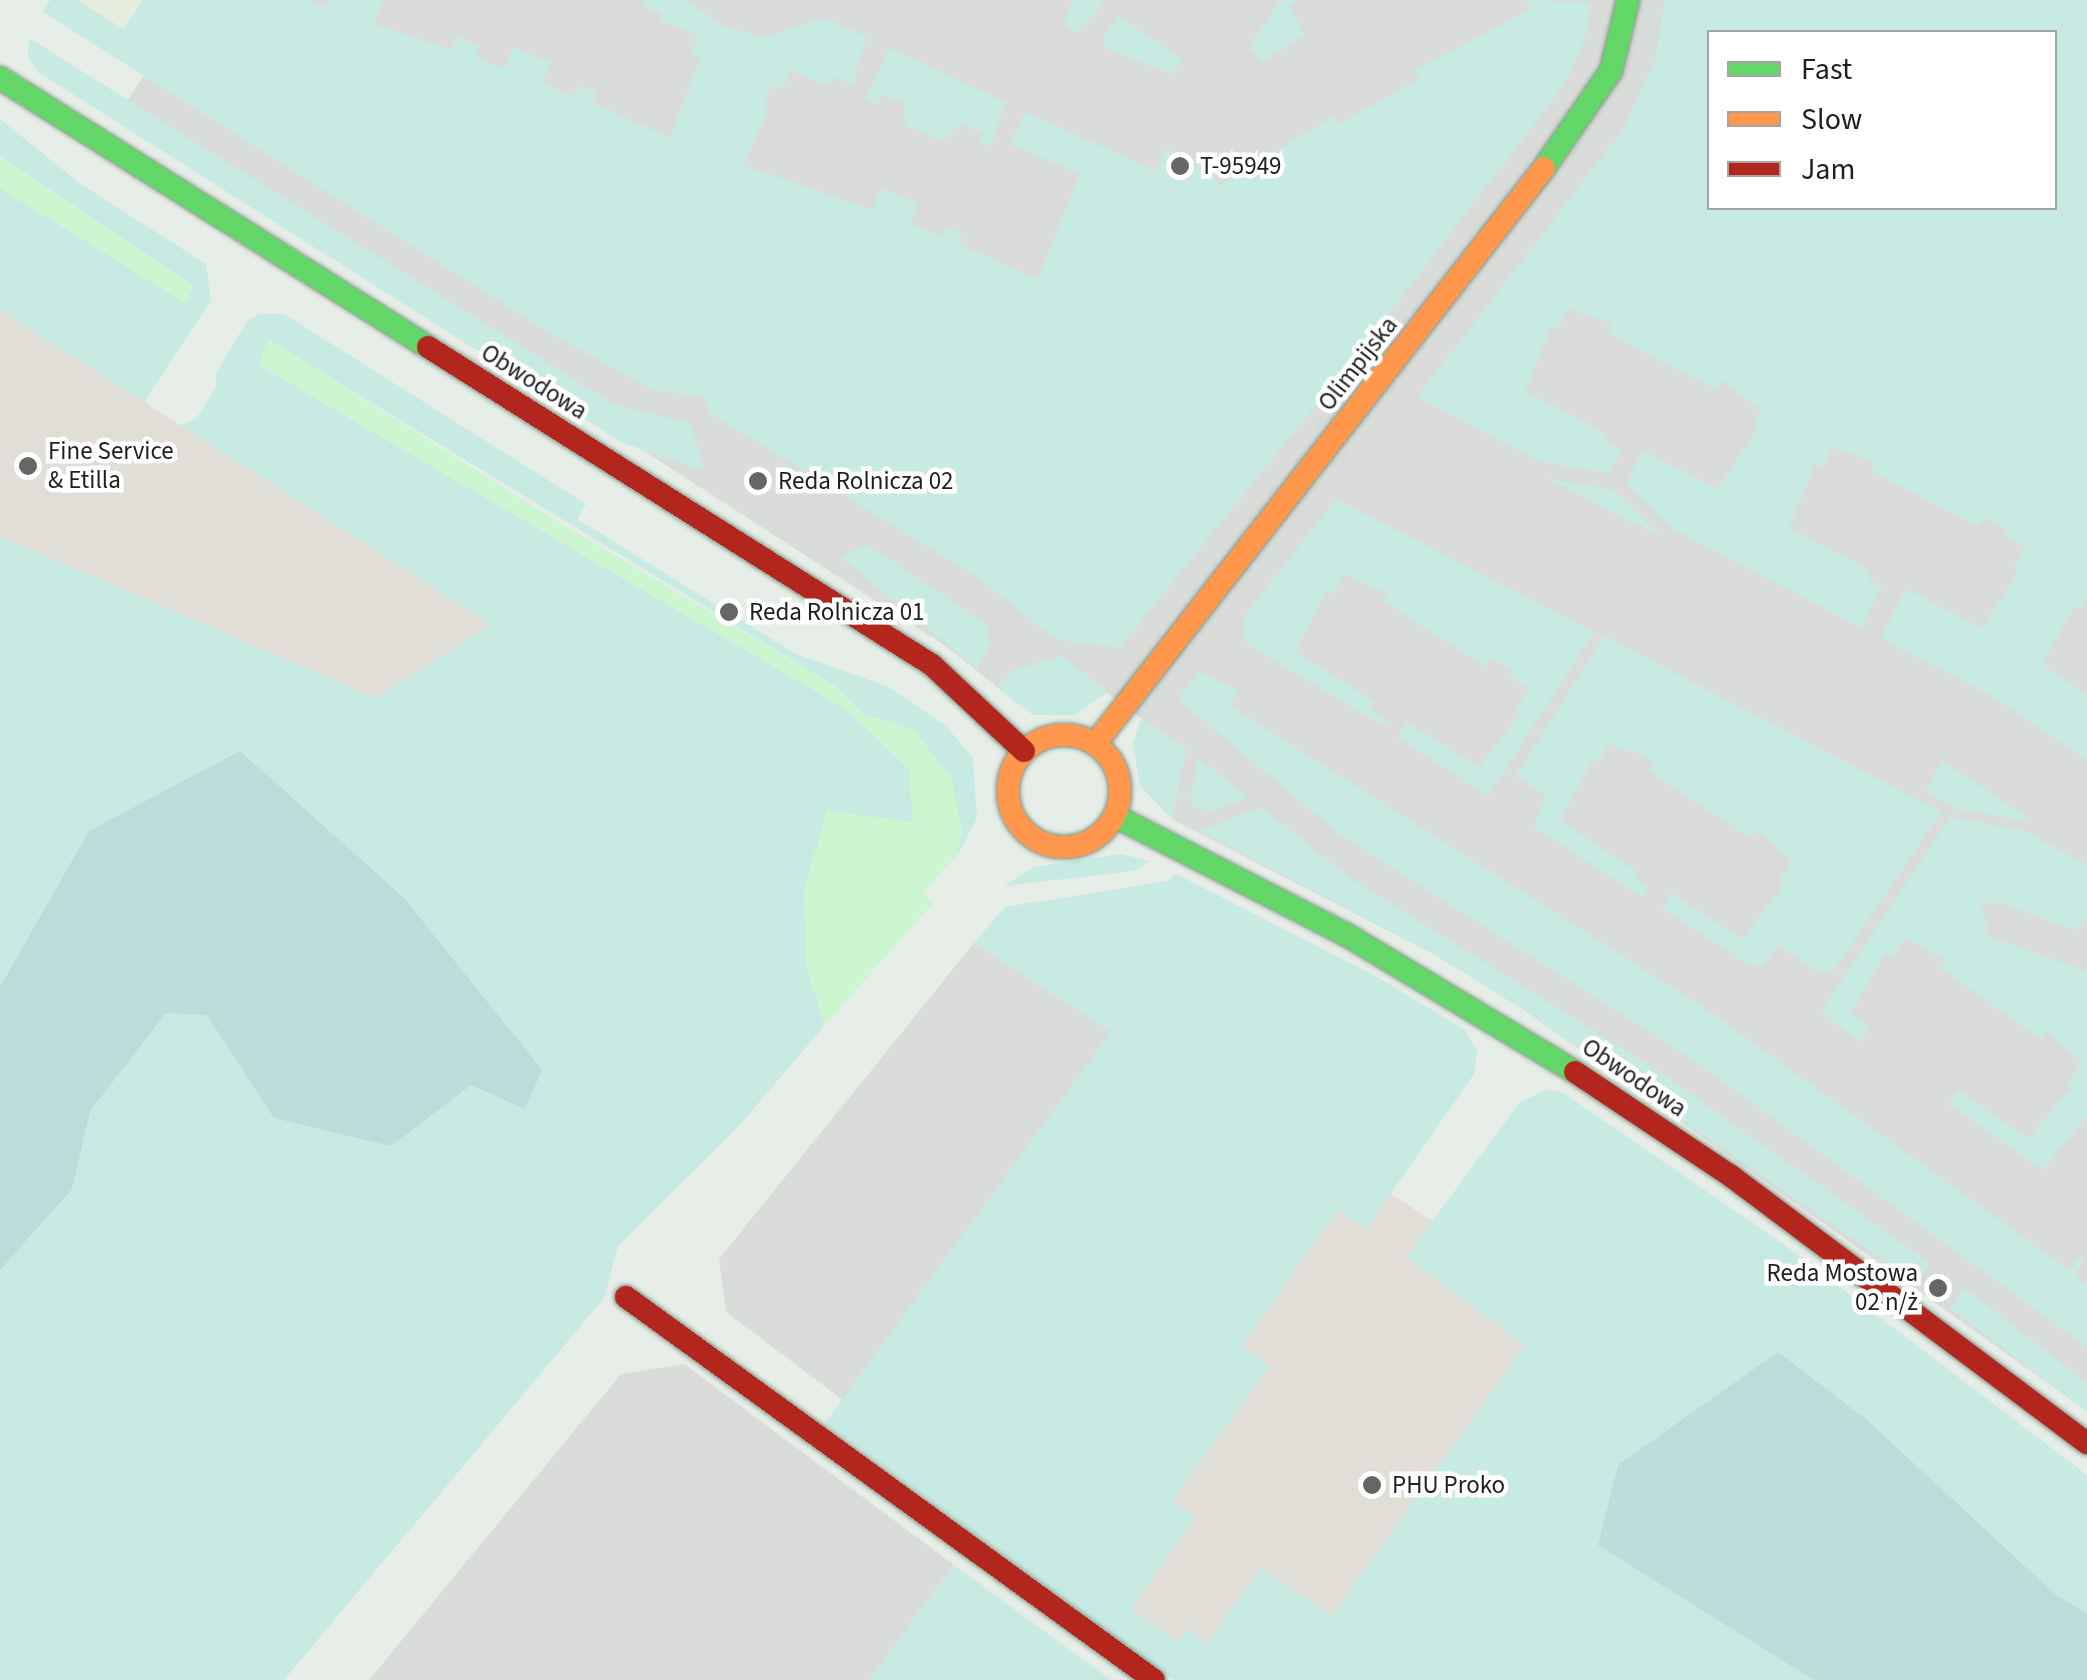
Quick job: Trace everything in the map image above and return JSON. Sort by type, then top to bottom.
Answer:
[{"type":"main road","name":"Olimpijska","points":[[1095,744],[1575,129],[1611,71],[1628,0]]},
{"type":"main road","name":"Obwodowa","points":[[0,78],[932,665],[1024,751]]},
{"type":"main road","points":[[1058,735],[1095,744],[1118,776],[1114,816],[1105,830],[1075,846],[1027,833],[1009,802],[1013,766],[1024,751],[1058,735]]},
{"type":"main road","name":"Obwodowa","points":[[1114,816],[1347,935],[1528,1040],[1731,1176],[2087,1444]]},
{"type":"main road","points":[[626,1296],[1154,1680]]},
{"type":"shaded area","points":[[50,0],[78,0],[123,29],[143,0],[311,0],[323,8],[329,0],[383,0],[374,24],[452,50],[457,37],[479,45],[475,57],[504,69],[513,47],[551,62],[542,84],[574,96],[579,86],[596,92],[593,103],[670,138],[700,58],[691,54],[698,35],[659,20],[661,13],[642,6],[644,0],[685,0],[725,27],[765,37],[825,18],[867,37],[852,85],[833,77],[829,86],[790,71],[783,88],[772,85],[764,107],[769,110],[743,165],[872,210],[881,189],[918,203],[910,224],[942,236],[946,227],[962,233],[958,244],[1038,279],[1080,174],[1010,144],[1025,112],[1156,171],[1166,149],[1173,152],[1165,169],[1188,181],[1202,155],[1219,185],[1334,116],[1339,124],[1419,79],[1415,70],[1530,10],[1526,0],[1591,3],[1586,35],[1564,85],[1364,346],[1119,648],[1065,641],[1045,631],[977,577],[708,412],[705,396],[652,390],[545,330],[43,12]]},
{"type":"shaded area","points":[[78,0],[193,0],[159,52]]},
{"type":"shaded area","points":[[193,0],[2087,0],[2087,1411],[1524,1010],[1437,956],[1172,819],[1141,718],[1107,693],[996,686],[947,647],[120,112]]},
{"type":"shaded area","points":[[1073,0],[1106,0],[1076,33],[1064,23]]},
{"type":"shaded area","points":[[1281,0],[1299,0],[1289,6],[1305,35],[1262,62],[1249,47]]},
{"type":"shaded area","points":[[1665,0],[2087,0],[2087,600],[2081,608],[2075,605],[2042,664],[2087,695],[2087,760],[1992,696],[1881,638],[1906,589],[1982,628],[2019,571],[2014,568],[2025,546],[2005,536],[2008,530],[1985,518],[1979,527],[1871,471],[1875,462],[1833,448],[1822,467],[1815,464],[1789,528],[1871,571],[1868,579],[1882,586],[1861,628],[1670,527],[1626,484],[1642,451],[1718,489],[1754,434],[1760,409],[1721,380],[1715,389],[1608,333],[1612,324],[1568,309],[1557,329],[1551,327],[1525,391],[1608,435],[1605,442],[1621,450],[1610,473],[1542,462],[1417,397],[1622,131],[1655,60]]},
{"type":"shaded area","points":[[1118,16],[1183,59],[1172,74],[1105,48],[1103,38]]},
{"type":"shaded area","points":[[29,38],[615,405],[690,423],[705,471],[623,443],[38,72],[28,57]]},
{"type":"shaded area","points":[[890,48],[1005,102],[991,146],[980,142],[983,133],[961,124],[943,141],[905,125],[904,103],[881,94],[877,104],[865,100]]},
{"type":"shaded area","points":[[0,119],[82,185],[206,264],[211,301],[144,402],[0,310],[0,188],[184,302],[194,286],[0,156]]},
{"type":"shaded area","points":[[0,310],[492,624],[375,698],[0,536]]},
{"type":"shaded area","points":[[259,314],[284,314],[586,504],[577,519],[796,654],[889,687],[946,726],[973,758],[977,818],[957,856],[962,830],[914,730],[863,714],[837,687],[269,340],[259,365],[846,709],[909,769],[914,822],[806,965],[825,1025],[738,1127],[618,1246],[604,1298],[284,1680],[0,1680],[0,536],[375,698],[491,625],[181,425],[196,419],[217,386],[215,375],[247,321]]},
{"type":"shaded area","points":[[1547,478],[1613,490],[1662,537],[1620,516]]},
{"type":"shaded area","points":[[1336,499],[1594,632],[1488,796],[1398,737],[1406,722],[1479,767],[1521,713],[1516,709],[1529,689],[1510,677],[1513,671],[1491,658],[1485,666],[1383,601],[1387,593],[1345,574],[1332,595],[1326,591],[1295,652],[1374,701],[1370,709],[1388,721],[1383,726],[1246,643],[1243,618]]},
{"type":"shaded area","points":[[866,544],[986,624],[991,643],[977,669],[841,557]]},
{"type":"shaded area","points":[[1604,636],[1941,812],[1832,973],[1820,973],[1778,945],[1763,966],[1751,966],[1662,908],[1671,893],[1742,939],[1784,885],[1779,881],[1792,861],[1757,830],[1751,838],[1648,771],[1653,763],[1631,748],[1627,753],[1610,743],[1597,763],[1592,760],[1560,821],[1638,872],[1635,878],[1649,888],[1642,897],[1534,827],[1546,795],[1516,776]]},
{"type":"shaded area","points":[[1063,656],[1107,692],[1075,715],[1033,715],[996,687],[1015,669]]},
{"type":"shaded area","points":[[1199,672],[1239,691],[1230,705],[1703,1007],[2069,1270],[2079,1258],[2084,1261],[2075,1274],[2087,1284],[2087,1347],[1692,1059],[1338,833],[1178,699]]},
{"type":"shaded area","points":[[1141,718],[1186,748],[1172,819],[1140,786],[1133,744]]},
{"type":"shaded area","points":[[240,751],[404,898],[542,1070],[525,1109],[471,1085],[391,1146],[274,1118],[207,1015],[166,1013],[90,1111],[72,1189],[0,1270],[0,987],[89,831]]},
{"type":"shaded area","points":[[1198,758],[1249,798],[1211,811],[1195,807],[1190,799]]},
{"type":"shaded area","points":[[1942,761],[2033,822],[1957,809],[1926,791]]},
{"type":"shaded area","points":[[1262,808],[1350,878],[1661,1073],[1930,1263],[1916,1283],[1524,1010],[1437,956],[1199,830]]},
{"type":"shaded area","points":[[1950,817],[2022,830],[2087,865],[2087,916],[2076,931],[2002,903],[1981,903],[1989,937],[2087,971],[2087,1116],[2043,1170],[1949,1104],[1958,1090],[2028,1139],[2072,1087],[2068,1083],[2082,1063],[2047,1031],[2040,1039],[1941,968],[1946,959],[1905,938],[1891,957],[1885,954],[1851,1013],[1870,1027],[1860,1042],[1821,1012]]},
{"type":"shaded area","points":[[1121,854],[1150,861],[1134,871],[1004,886],[1034,867]]},
{"type":"shaded area","points":[[1176,874],[1374,975],[1464,1029],[1477,1051],[1474,1074],[1366,1229],[1337,1210],[1242,1346],[1270,1366],[1172,1500],[1195,1517],[1131,1609],[1177,1642],[1188,1629],[1208,1643],[1261,1567],[1332,1616],[1525,1345],[1406,1257],[1520,1102],[1546,1090],[1562,1092],[1782,1243],[2087,1475],[2087,1680],[1174,1680],[825,1423],[1111,1032],[974,943],[1005,907],[1167,881]]},
{"type":"shaded area","points":[[974,943],[1112,1032],[844,1401],[726,1312],[719,1259]]},
{"type":"shaded area","points":[[1278,1121],[1590,1323],[1327,1680],[1231,1680],[992,1509]]},
{"type":"shaded area","points":[[1964,1288],[2087,1383],[2087,1411],[1950,1308]]},
{"type":"shaded area","points":[[1778,1352],[1868,1421],[2056,1595],[2087,1614],[2087,1680],[1814,1680],[1598,1545],[1618,1465]]},
{"type":"shaded area","points":[[684,1364],[954,1565],[869,1680],[369,1680],[621,1374]]},
{"type":"shaded area","points":[[954,1565],[1111,1680],[869,1680]]},
{"type":"sand","points":[[0,156],[194,286],[185,303],[0,188]]},
{"type":"sand","points":[[269,339],[550,517],[837,687],[863,714],[914,730],[951,777],[962,830],[957,856],[923,892],[933,903],[825,1025],[806,965],[804,890],[827,811],[913,822],[909,769],[846,709],[258,364]]},
{"type":"traffic: fast","points":[[1544,168],[1611,71],[1628,0]]},
{"type":"traffic: fast","points":[[0,78],[428,347]]},
{"type":"traffic: fast","points":[[1115,816],[1347,935],[1575,1072]]},
{"type":"traffic: slow","points":[[1095,744],[1544,168]]},
{"type":"traffic: slow","points":[[1064,735],[1085,740],[1103,752],[1115,770],[1120,791],[1115,812],[1103,830],[1085,842],[1064,847],[1043,842],[1025,830],[1013,812],[1008,791],[1013,770],[1025,752],[1043,740],[1064,735]]},
{"type":"traffic: jam","points":[[428,347],[932,665],[1024,751]]},
{"type":"traffic: jam","points":[[1575,1072],[1731,1176],[2087,1443]]},
{"type":"traffic: jam","points":[[626,1297],[1154,1680]]},
{"type":"place","name":"T-95949","points":[[1180,166]]},
{"type":"place","name":"Fine Service & Etilla","points":[[28,466]]},
{"type":"place","name":"Reda Rolnicza 02","points":[[758,481]]},
{"type":"place","name":"Reda Rolnicza 01","points":[[729,612]]},
{"type":"place","name":"Reda Mostowa 02 n/ż","points":[[1938,1288]]},
{"type":"place","name":"PHU Proko","points":[[1372,1485]]}]
